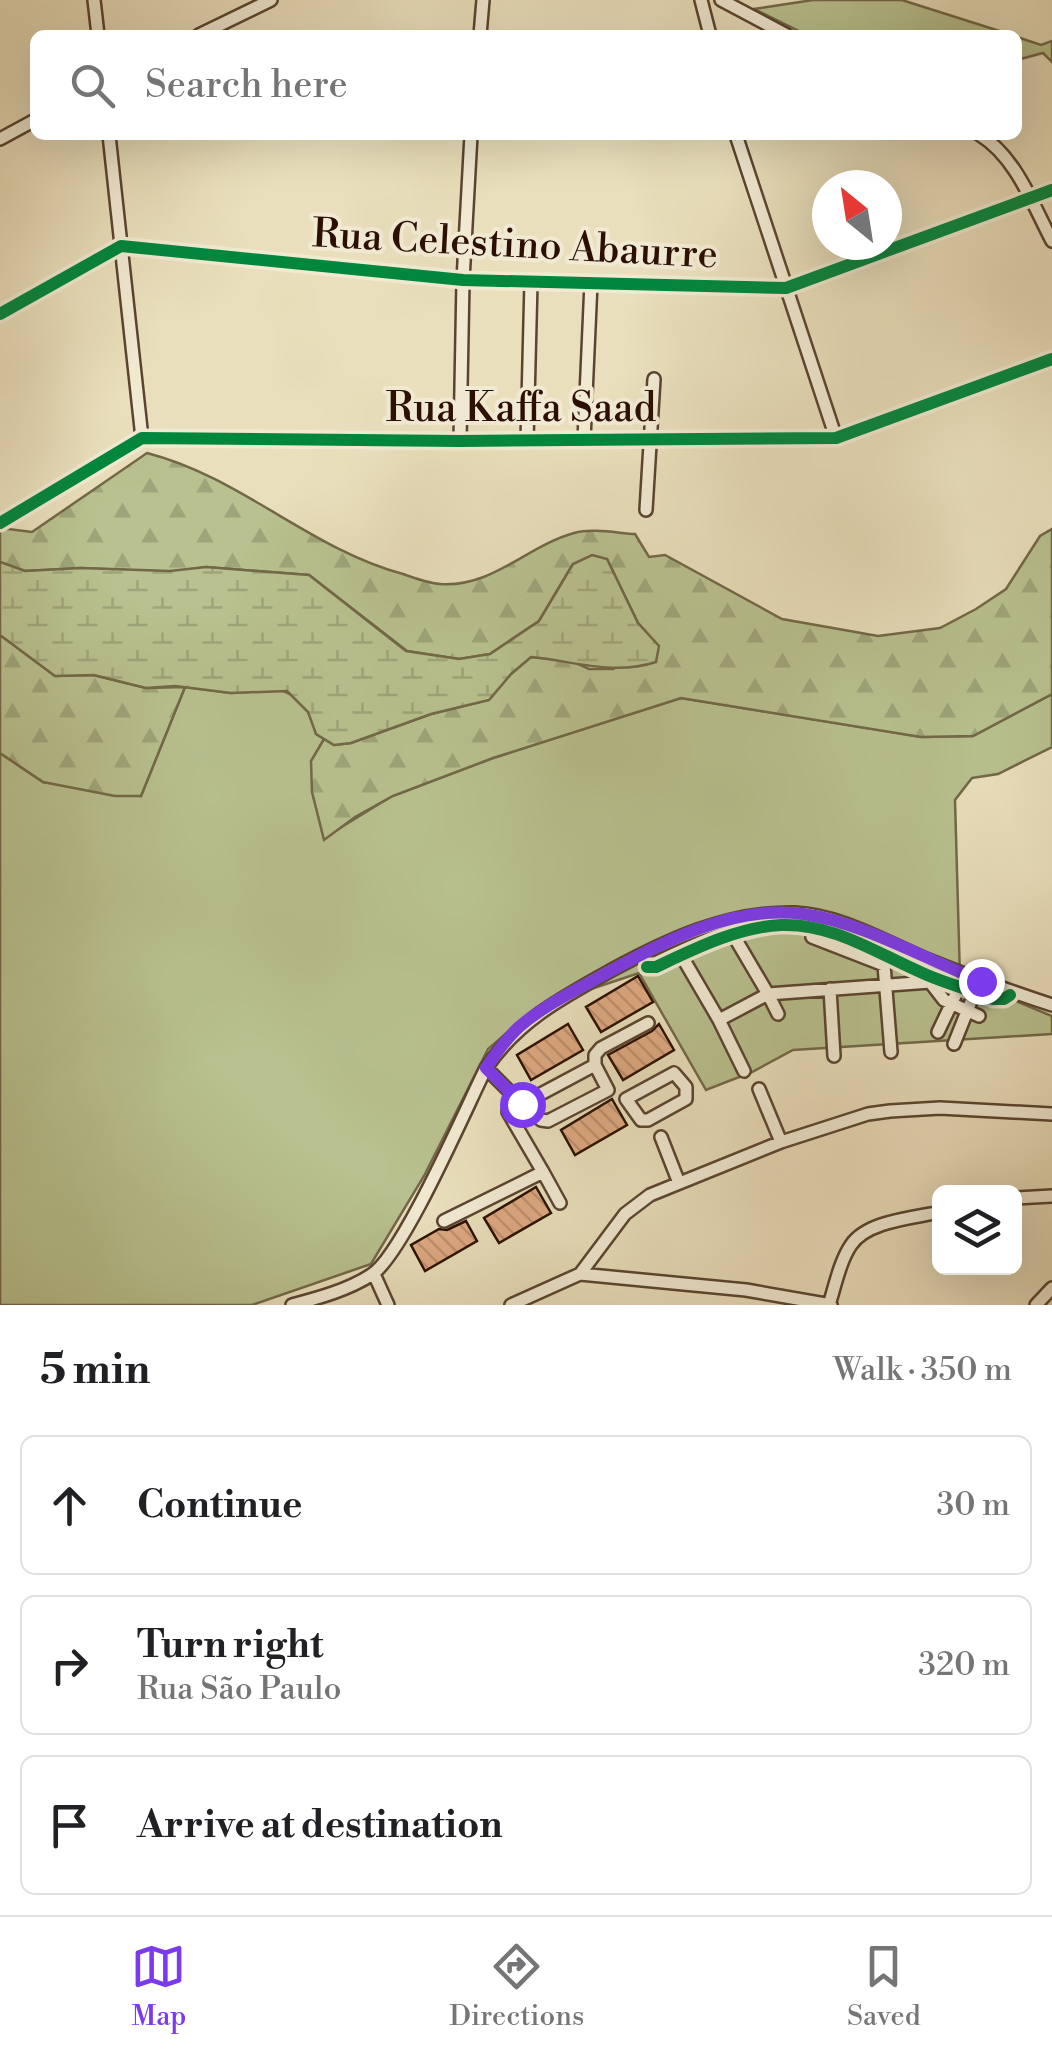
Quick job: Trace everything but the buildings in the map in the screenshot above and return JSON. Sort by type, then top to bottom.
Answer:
[{"type":"street","points":[[94,0],[97,30]]},
{"type":"street","points":[[210,30],[271,0]]},
{"type":"street","points":[[480,30],[483,0]]},
{"type":"street","points":[[701,0],[709,30]]},
{"type":"street","points":[[721,0],[778,30]]},
{"type":"street","points":[[0,139],[30,123]]},
{"type":"street","points":[[0,523],[142,438],[109,140]]},
{"type":"street","points":[[460,441],[471,140]]},
{"type":"street","points":[[738,140],[836,438]]},
{"type":"street","points":[[986,140],[1010,164],[1052,241]]},
{"type":"street","name":"Rua Celestino Abaurre","points":[[120,246],[463,280],[786,288],[1052,190]]},
{"type":"street","points":[[0,314],[120,246]]},
{"type":"street","points":[[526,440],[531,282]]},
{"type":"street","points":[[584,440],[591,284]]},
{"type":"street","name":"Rua Kaffa Saad","points":[[142,438],[460,441],[836,438],[1052,358]]},
{"type":"street","points":[[646,510],[654,379]]},
{"type":"street","points":[[292,1305],[374,1274],[400,1239],[486,1068],[521,1026],[563,997],[643,953],[689,933],[754,915],[800,913],[830,919],[993,986],[1052,1005]]},
{"type":"street","points":[[736,938],[778,1014]]},
{"type":"street","points":[[812,938],[880,962],[886,969],[891,1052]]},
{"type":"street","points":[[684,960],[744,1071]]},
{"type":"street","points":[[719,1020],[768,994],[930,982],[969,1005],[979,1016]]},
{"type":"street","points":[[830,990],[834,1056]]},
{"type":"street","points":[[938,1032],[954,998]]},
{"type":"street","points":[[954,1044],[969,1005]]},
{"type":"street","points":[[626,1099],[674,1073],[688,1092],[686,1099],[648,1120],[636,1116],[626,1099],[608,1090],[595,1065],[595,1055],[601,1048],[648,1023]]},
{"type":"street","points":[[522,1104],[595,1065]]},
{"type":"street","points":[[486,1068],[541,1120],[548,1121],[608,1090]]},
{"type":"street","points":[[759,1088],[781,1142]]},
{"type":"street","points":[[511,1093],[508,1112],[560,1203]]},
{"type":"street","points":[[511,1305],[580,1274],[625,1214],[650,1195],[781,1142],[868,1114],[890,1111],[940,1108],[1052,1114]]},
{"type":"street","points":[[661,1136],[680,1183]]},
{"type":"street","points":[[444,1221],[543,1172]]},
{"type":"street","points":[[1022,1198],[1052,1196]]},
{"type":"street","points":[[580,1274],[763,1292],[830,1305],[849,1247],[859,1236],[875,1228],[932,1214]]},
{"type":"street","points":[[374,1274],[388,1305]]},
{"type":"street","points":[[1036,1305],[1052,1288]]},
{"type":"green space","points":[[813,0],[902,0],[996,30],[797,30],[754,9]]},
{"type":"green space","points":[[1022,39],[1041,45],[1052,41],[1052,62],[1043,53],[1022,59]]},
{"type":"green space","points":[[147,453],[214,479],[369,563],[426,581],[440,584],[476,580],[574,533],[635,534],[649,557],[665,555],[782,619],[878,636],[940,628],[976,609],[1006,589],[1040,536],[1052,529],[1052,694],[973,736],[921,737],[681,698],[493,758],[393,796],[324,840],[312,792],[311,761],[324,739],[334,745],[351,743],[431,714],[489,700],[531,657],[572,661],[589,669],[613,669],[658,646],[638,623],[607,559],[573,564],[539,621],[490,654],[459,659],[407,651],[309,575],[206,567],[170,572],[81,568],[25,571],[0,562],[0,528],[32,532]]},
{"type":"green space","points":[[592,555],[607,559],[638,623],[659,646],[656,662],[609,668],[531,657],[489,700],[431,714],[351,743],[334,745],[316,734],[308,712],[287,691],[231,693],[175,686],[146,688],[94,675],[55,676],[0,635],[0,562],[25,571],[170,571],[206,567],[309,575],[406,651],[459,659],[490,654],[539,621],[573,564]]},
{"type":"green space","points":[[0,635],[55,676],[93,675],[146,688],[185,687],[141,796],[115,796],[43,782],[0,753]]},
{"type":"green space","points":[[185,687],[231,693],[279,690],[299,700],[312,719],[316,734],[324,739],[311,762],[327,836],[392,796],[493,758],[681,698],[922,737],[973,736],[1052,694],[1052,747],[998,774],[972,778],[955,800],[960,978],[1052,1016],[1052,1034],[793,1050],[706,1090],[639,973],[537,1007],[488,1049],[424,1176],[371,1264],[252,1305],[0,1305],[0,753],[43,782],[141,796]]},
{"type":"cycle path","points":[[0,314],[121,246],[463,280],[786,288],[1052,190]]},
{"type":"cycle path","points":[[0,523],[142,438],[460,441],[836,438],[1052,359]]},
{"type":"cycle path","points":[[647,967],[656,967],[749,930],[801,926],[838,935],[927,975],[993,999],[1010,995]]},
{"type":"route","points":[[522,1104],[486,1068],[521,1026],[563,997],[643,953],[705,926],[738,917],[800,913],[830,919],[981,981]]}]
